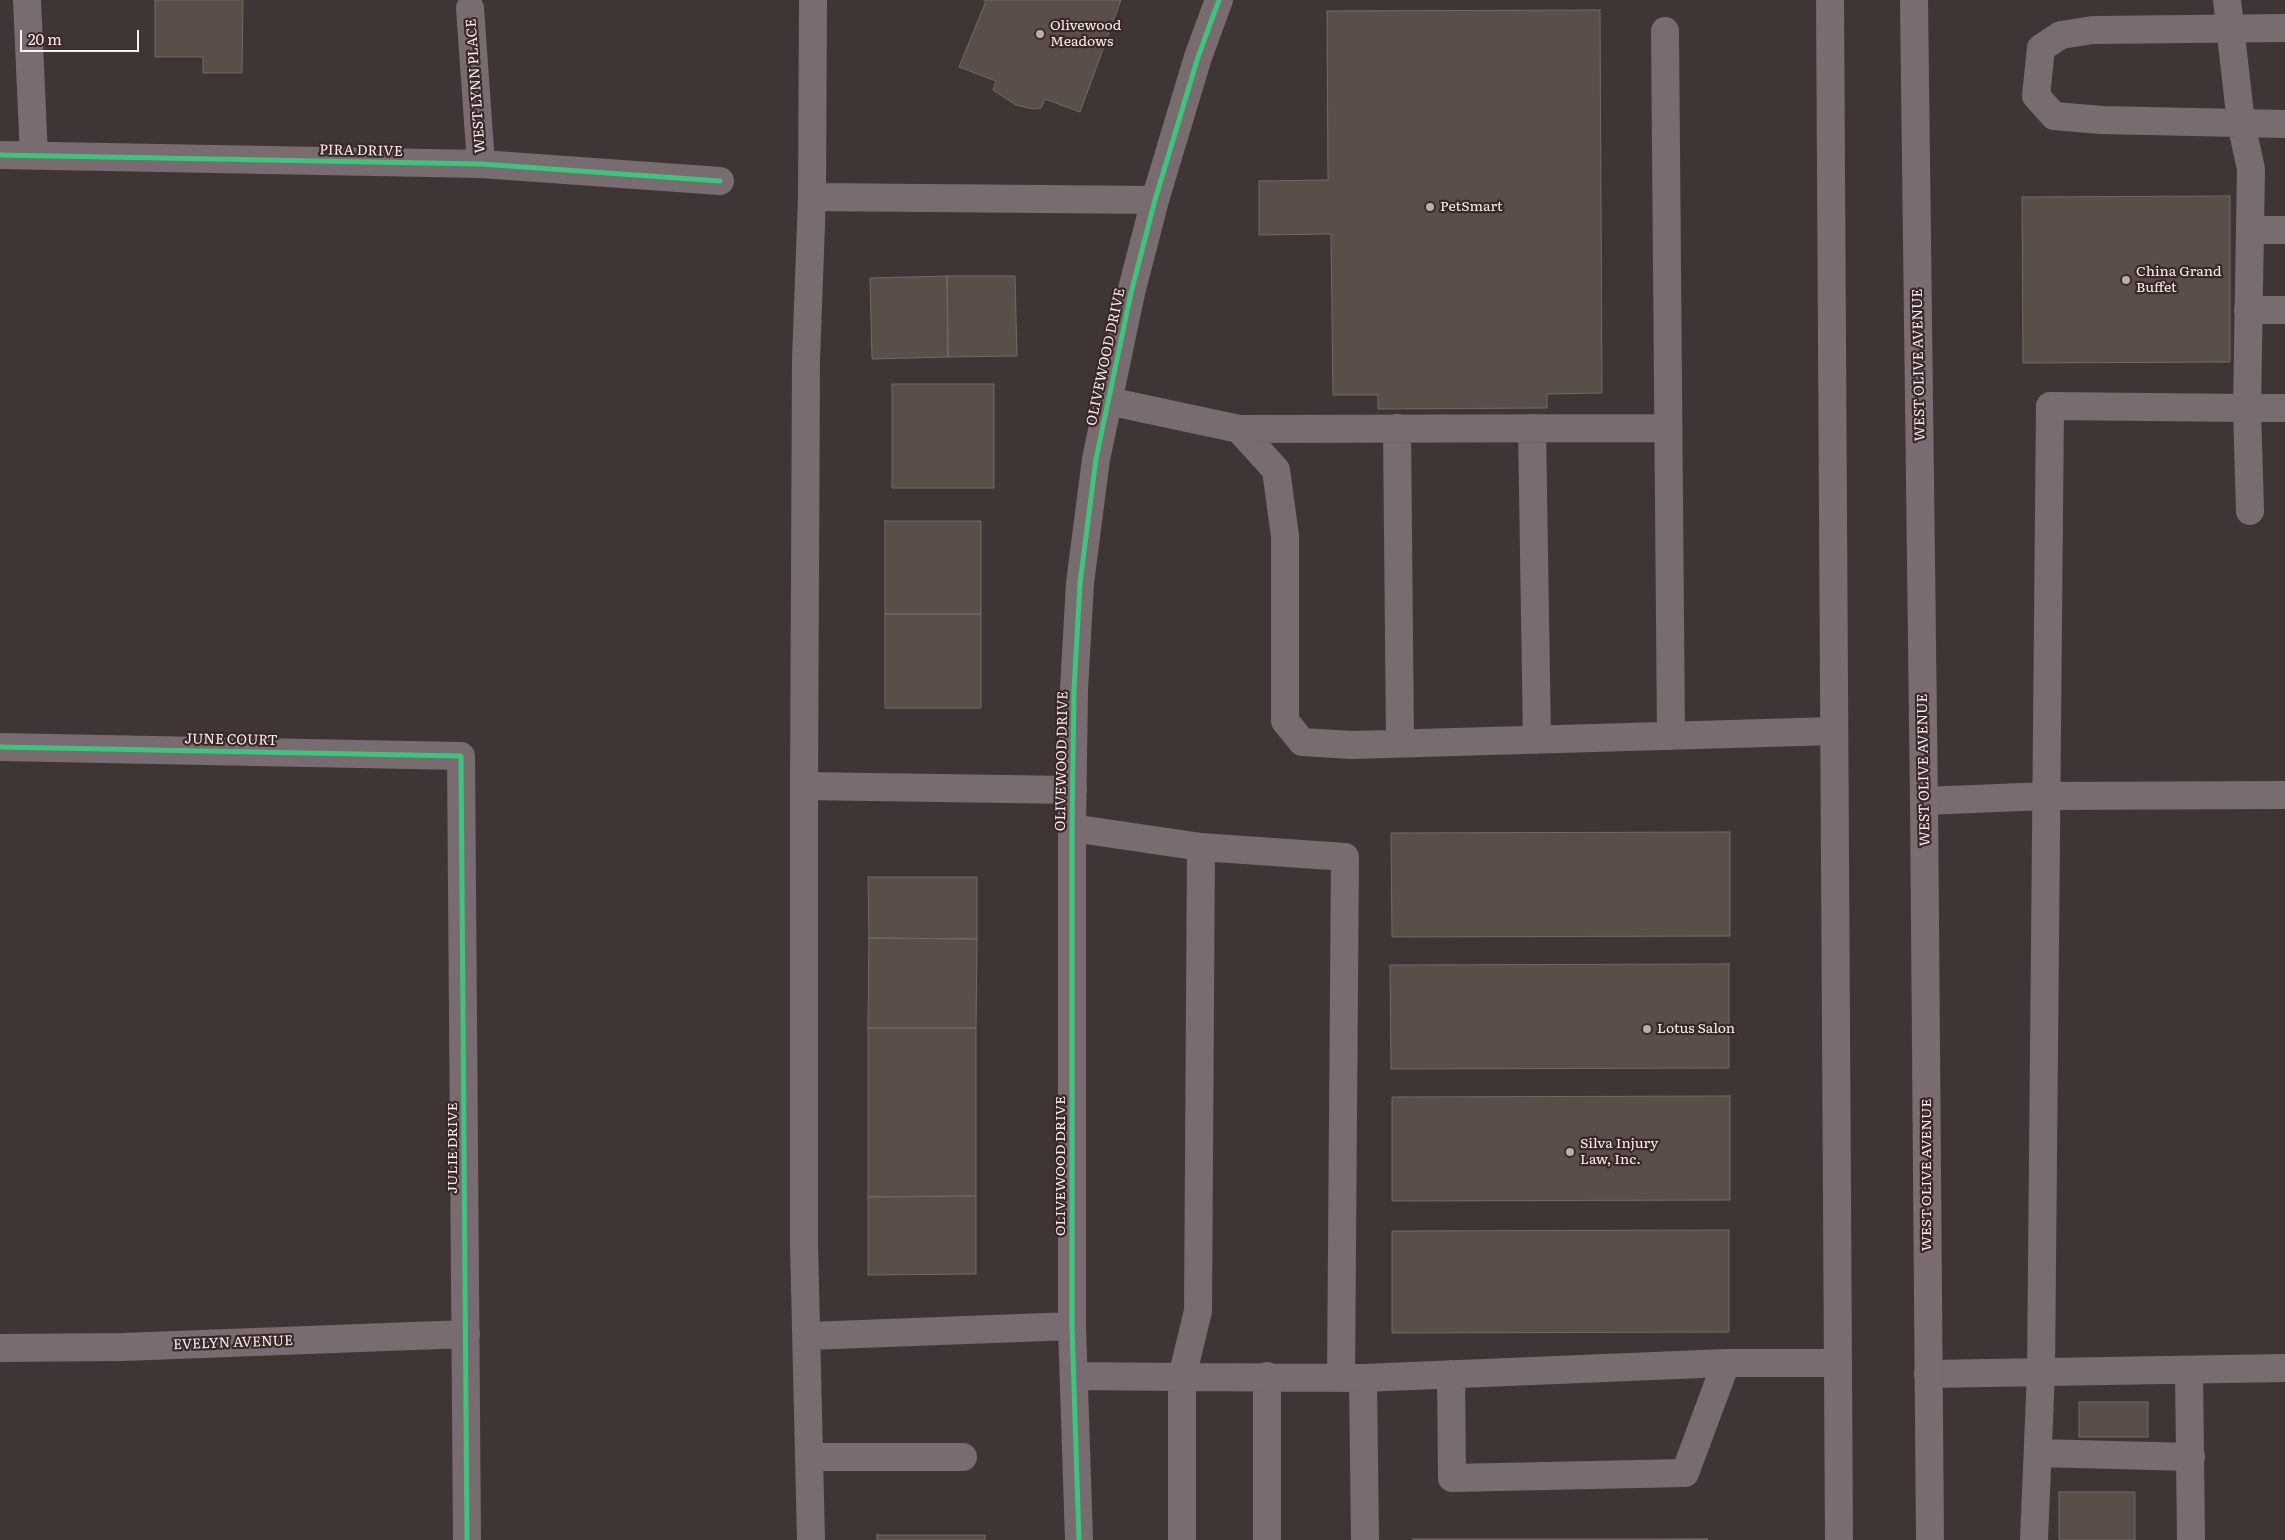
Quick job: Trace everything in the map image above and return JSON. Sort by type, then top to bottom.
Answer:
[{"type":"main road","points":[[1830,0],[1839,1540]]},
{"type":"main road","name":"WEST OLIVE AVENUE","points":[[1914,0],[1924,801],[1930,1540]]},
{"type":"street","points":[[27,0],[34,156]]},
{"type":"street","points":[[811,1540],[808,1336],[804,1234],[804,786],[806,360],[812,197],[813,0]]},
{"type":"street","name":"OLIVEWOOD DRIVE","points":[[1079,1540],[1072,1326],[1072,828],[1074,690],[1080,583],[1096,459],[1131,293],[1155,200],[1198,57],[1219,0]]},
{"type":"street","points":[[2227,0],[2241,123],[2251,169],[2247,408],[2250,511]]},
{"type":"street","name":"WEST LYNN PLACE","points":[[470,8],[481,164]]},
{"type":"street","points":[[2285,28],[2093,30],[2061,34],[2041,48],[2036,96],[2054,116],[2102,120],[2285,124]]},
{"type":"street","points":[[1665,31],[1671,736]]},
{"type":"street","name":"PIRA DRIVE","points":[[0,155],[481,164],[720,181]]},
{"type":"street","points":[[812,197],[1155,200]]},
{"type":"street","points":[[2250,230],[2285,230]]},
{"type":"street","points":[[2248,310],[2285,310]]},
{"type":"street","points":[[1108,401],[1239,429],[1668,428]]},
{"type":"street","points":[[2034,1540],[2041,1372],[2050,406],[2285,408]]},
{"type":"street","points":[[1397,428],[1400,744]]},
{"type":"street","points":[[1532,428],[1537,740]]},
{"type":"street","points":[[1239,429],[1276,470],[1285,536],[1285,721],[1302,742],[1352,745],[1834,731]]},
{"type":"street","name":"JUNE COURT","points":[[0,747],[461,756]]},
{"type":"street","name":"JULIE DRIVE","points":[[461,756],[467,1540]]},
{"type":"street","points":[[804,786],[1073,790]]},
{"type":"street","points":[[1924,801],[2046,796],[2285,795]]},
{"type":"street","points":[[1072,828],[1201,847],[1345,857],[1352,1378],[1365,1540]]},
{"type":"street","points":[[1182,1540],[1182,1377],[1198,1311],[1201,847]]},
{"type":"street","points":[[808,1336],[1072,1326]]},
{"type":"street","name":"EVELYN AVENUE","points":[[0,1348],[123,1347],[466,1334]]},
{"type":"street","points":[[1074,1376],[1352,1378],[1726,1363],[1838,1363]]},
{"type":"street","points":[[1451,1374],[1452,1478],[1684,1473],[1726,1363]]},
{"type":"street","points":[[1928,1374],[2285,1368]]},
{"type":"street","points":[[2189,1370],[2191,1540]]},
{"type":"street","points":[[1267,1376],[1267,1540]]},
{"type":"street","points":[[2038,1454],[2191,1457]]},
{"type":"street","points":[[810,1457],[963,1457]]},
{"type":"building","points":[[155,0],[243,0],[242,73],[203,73],[203,57],[155,57]]},
{"type":"building","name":"Olivewood Meadows","points":[[984,0],[1121,0],[1080,112],[1045,99],[1041,108],[1033,109],[1016,105],[993,90],[996,81],[959,67],[986,1]]},
{"type":"building","name":"PetSmart","points":[[1600,10],[1602,393],[1547,394],[1547,408],[1378,409],[1378,395],[1333,395],[1331,234],[1259,235],[1259,181],[1328,180],[1327,11]]},
{"type":"building","name":"China Grand Buffet","points":[[2230,196],[2230,362],[2023,363],[2022,197]]},
{"type":"building","points":[[947,276],[1015,276],[1017,356],[948,357]]},
{"type":"building","points":[[947,276],[948,357],[872,359],[870,278]]},
{"type":"building","points":[[892,384],[994,384],[994,488],[892,488]]},
{"type":"building","points":[[885,521],[981,521],[981,614],[885,614]]},
{"type":"building","points":[[885,614],[981,614],[981,708],[885,708]]},
{"type":"building","points":[[1730,832],[1730,936],[1392,937],[1391,833]]},
{"type":"building","points":[[868,877],[977,877],[977,939],[869,938]]},
{"type":"building","points":[[869,938],[977,939],[976,1028],[868,1028]]},
{"type":"building","points":[[1729,964],[1729,1068],[1391,1069],[1390,965]]},
{"type":"building","points":[[868,1028],[976,1028],[976,1196],[868,1197]]},
{"type":"building","points":[[1730,1096],[1730,1200],[1392,1201],[1392,1097]]},
{"type":"building","points":[[976,1196],[976,1274],[868,1275],[868,1197]]},
{"type":"building","points":[[1729,1230],[1729,1332],[1392,1333],[1392,1231]]},
{"type":"building","points":[[2079,1402],[2148,1402],[2148,1437],[2079,1437]]},
{"type":"building","points":[[2059,1492],[2135,1492],[2135,1540],[2059,1540]]},
{"type":"building","points":[[877,1535],[985,1535],[985,1540],[877,1540]]},
{"type":"building","points":[[1645,1539],[1645,1540],[1413,1540]]},
{"type":"building","points":[[1646,1539],[1708,1539],[1646,1540]]},
{"type":"cycle path","points":[[1079,1540],[1072,1326],[1072,828],[1074,690],[1080,583],[1096,459],[1131,293],[1155,200],[1198,57],[1219,0]]},
{"type":"cycle path","points":[[0,155],[481,164],[720,181]]},
{"type":"cycle path","points":[[0,747],[461,756],[467,1540]]},
{"type":"place","name":"Olivewood Meadows","points":[[1040,34]]},
{"type":"place","name":"PetSmart","points":[[1430,207]]},
{"type":"place","name":"China Grand Buffet","points":[[2126,280]]},
{"type":"place","name":"Lotus Salon","points":[[1647,1029]]},
{"type":"place","name":"Silva Injury Law, Inc.","points":[[1570,1152]]}]
